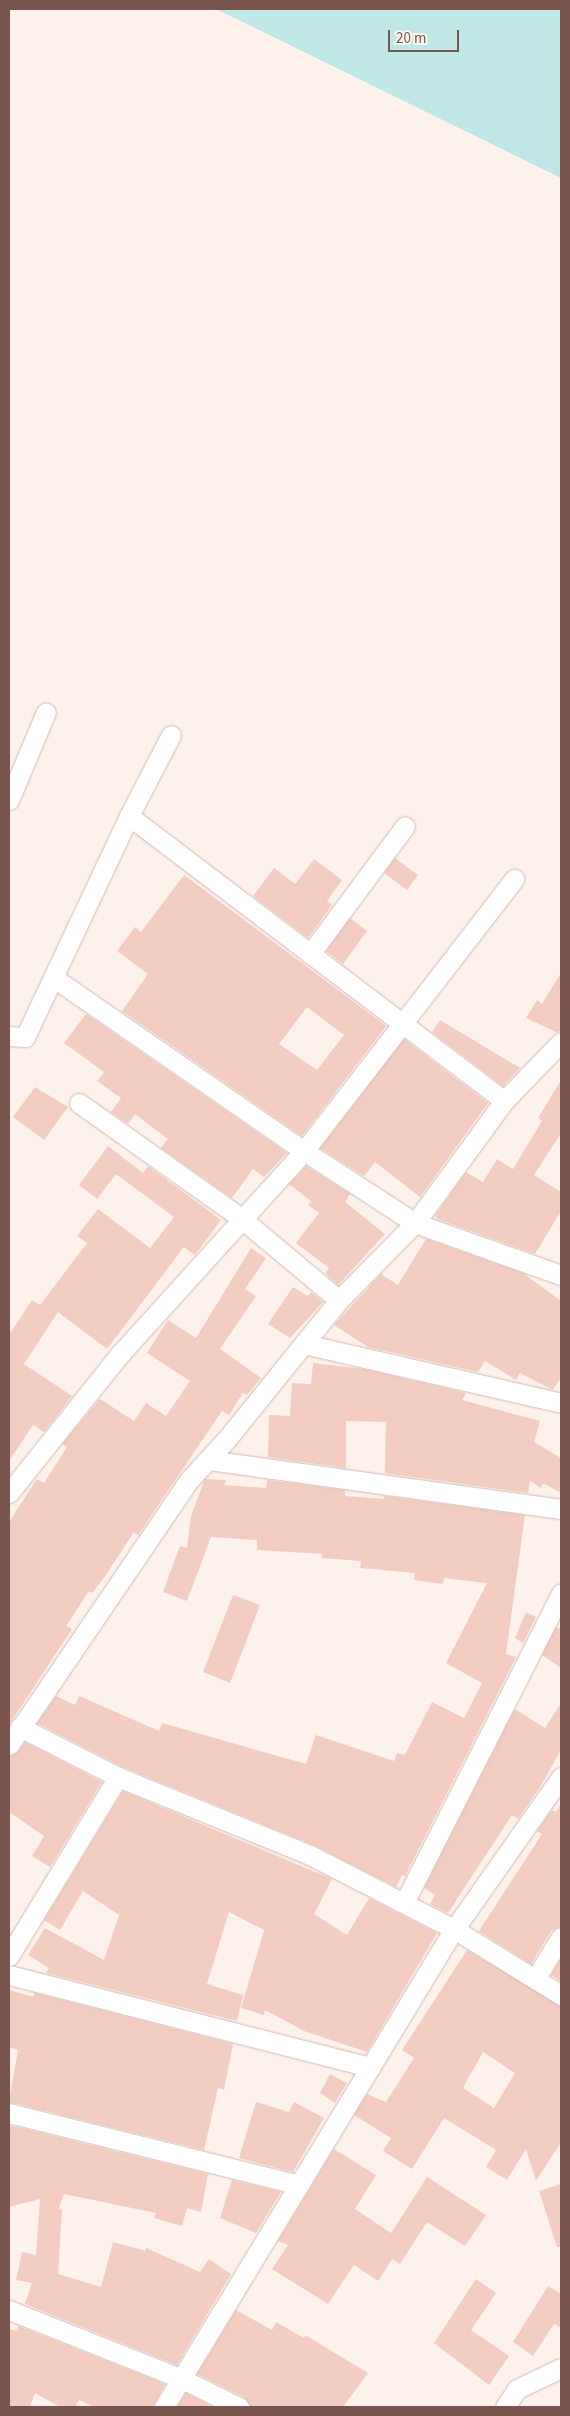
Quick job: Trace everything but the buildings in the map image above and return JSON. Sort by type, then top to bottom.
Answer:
[{"type":"street","points":[[9,800],[46,712]]},
{"type":"street","points":[[9,1036],[25,1038],[129,816],[171,735]]},
{"type":"street","points":[[129,816],[504,1102]]},
{"type":"street","points":[[310,954],[405,826]]},
{"type":"street","points":[[9,1493],[120,1354],[304,1152],[514,879]]},
{"type":"street","points":[[54,978],[304,1152],[415,1223],[561,1275]]},
{"type":"street","points":[[9,1745],[20,1726],[190,1479],[208,1460],[339,1300],[415,1223],[504,1102],[561,1040]]},
{"type":"street","points":[[79,1102],[242,1219],[339,1300]]},
{"type":"street","points":[[304,1344],[561,1403]]},
{"type":"street","points":[[208,1460],[561,1510]]},
{"type":"street","points":[[404,1903],[561,1593]]},
{"type":"street","points":[[20,1726],[118,1777],[310,1855],[454,1929],[561,1995]]},
{"type":"street","points":[[9,1956],[118,1777]]},
{"type":"street","points":[[164,2407],[454,1929],[561,1777]]},
{"type":"street","points":[[534,1978],[561,1937]]},
{"type":"street","points":[[9,1975],[370,2067]]},
{"type":"street","points":[[9,2114],[299,2185]]},
{"type":"street","points":[[9,2310],[182,2379],[238,2407]]},
{"type":"street","points":[[505,2407],[517,2389],[561,2368]]},
{"type":"water","points":[[216,9],[561,9],[561,178]]}]
